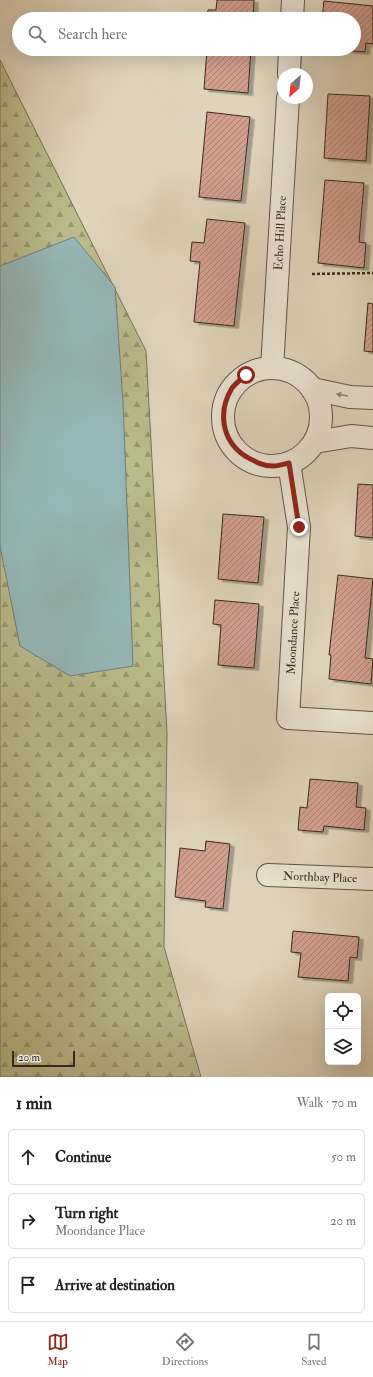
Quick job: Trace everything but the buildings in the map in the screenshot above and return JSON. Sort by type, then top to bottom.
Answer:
[{"type":"street","points":[[292,12],[293,0]]},
{"type":"street","points":[[289,68],[290,56]]},
{"type":"street","name":"Echo Hill Place","points":[[272,368],[288,104]]},
{"type":"street","points":[[272,368],[285,370],[301,377],[312,389],[318,401],[321,418],[315,442],[304,454],[289,463],[273,466],[257,463],[236,450],[226,436],[223,420],[224,403],[233,386],[246,375],[272,368]]},
{"type":"street","points":[[312,389],[350,397],[373,398]]},
{"type":"street","points":[[315,442],[351,436],[373,438]]},
{"type":"street","name":"Moondance Place","points":[[289,463],[299,527],[288,718],[373,723]]},
{"type":"street","name":"Northbay Place","points":[[268,875],[373,879]]},
{"type":"path","points":[[312,274],[373,273]]},
{"type":"green space","points":[[0,60],[146,351],[167,733],[164,947],[201,1077],[0,1077]]},
{"type":"water","points":[[74,237],[115,287],[123,401],[133,666],[70,676],[20,646],[0,546],[0,266]]},
{"type":"route","points":[[246,375],[233,386],[224,403],[223,420],[226,436],[236,450],[257,463],[273,466],[289,463],[299,527]]}]
